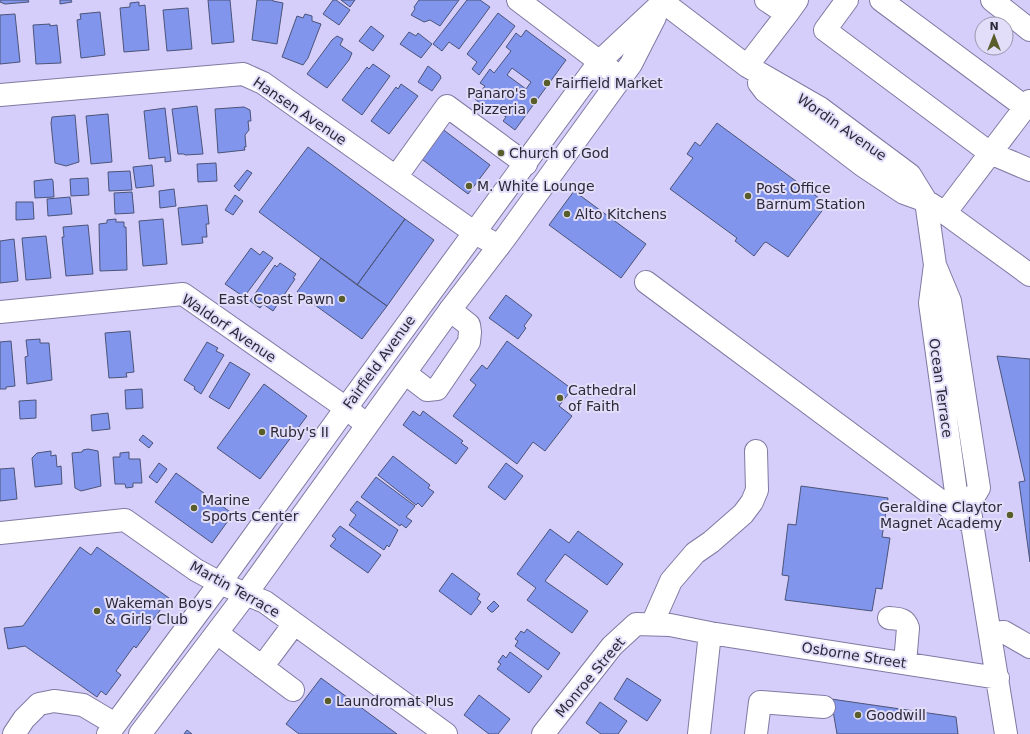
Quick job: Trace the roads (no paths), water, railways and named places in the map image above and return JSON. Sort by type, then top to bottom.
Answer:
[{"type":"street","points":[[518,0],[621,78]]},
{"type":"street","points":[[747,66],[792,7],[766,0]]},
{"type":"street","points":[[847,0],[825,30],[990,153],[1030,170]]},
{"type":"street","points":[[881,0],[1028,104],[945,213]]},
{"type":"street","points":[[992,0],[1030,30]]},
{"type":"street","name":"Fairfield Avenue","points":[[111,729],[220,583],[600,61],[664,1]]},
{"type":"street","name":"Fairfield Avenue","points":[[140,734],[246,594],[404,373],[499,246],[621,78],[631,64],[664,1]]},
{"type":"street","name":"Wordin Avenue","points":[[664,1],[747,66],[765,91],[856,161],[904,193],[926,201],[945,213],[1030,275]]},
{"type":"street","name":"Hansen Avenue","points":[[0,94],[243,74],[263,83],[475,233],[499,246]]},
{"type":"street","points":[[396,177],[447,106],[526,164]]},
{"type":"street","name":"Ocean Terrace","points":[[926,201],[935,265],[950,301],[979,488],[971,515]]},
{"type":"street","points":[[646,282],[971,515],[1006,734]]},
{"type":"street","name":"Waldorf Avenue","points":[[0,312],[183,294],[346,408],[367,425]]},
{"type":"street","points":[[404,373],[427,390],[436,389],[470,342],[470,332],[468,326],[450,310]]},
{"type":"street","points":[[652,624],[671,580],[695,553],[711,542],[743,514],[752,502],[757,490],[756,451]]},
{"type":"street","name":"Martin Terrace","points":[[0,533],[125,520],[196,570],[220,583],[265,602],[446,734]]},
{"type":"street","points":[[889,618],[902,619],[906,622],[908,628],[905,663]]},
{"type":"street","points":[[262,667],[294,624]]},
{"type":"street","name":"Monroe Street","points":[[543,734],[612,646],[636,624],[670,625],[710,633]]},
{"type":"street","points":[[991,633],[1004,632],[1030,647]]},
{"type":"street","points":[[217,633],[293,690]]},
{"type":"street","points":[[698,734],[710,633]]},
{"type":"street","name":"Osborne Street","points":[[710,633],[998,678]]},
{"type":"street","points":[[14,734],[24,719],[39,704],[54,701],[83,705],[111,729]]},
{"type":"street","points":[[756,734],[760,702],[824,707]]},
{"type":"place","name":"Fairfield Market","points":[[547,83]]},
{"type":"place","name":"Panaro's Pizzeria","points":[[534,101]]},
{"type":"place","name":"Church of God","points":[[501,153]]},
{"type":"place","name":"M. White Lounge","points":[[469,186]]},
{"type":"place","name":"Post Office Barnum Station","points":[[748,196]]},
{"type":"place","name":"Alto Kitchens","points":[[567,214]]},
{"type":"place","name":"East Coast Pawn","points":[[342,299]]},
{"type":"place","name":"Cathedral of Faith","points":[[560,398]]},
{"type":"place","name":"Ruby's II","points":[[262,432]]},
{"type":"place","name":"Marine Sports Center","points":[[194,508]]},
{"type":"place","name":"Geraldine Claytor Magnet Academy","points":[[1010,515]]},
{"type":"place","name":"Wakeman Boys & Girls Club","points":[[97,611]]},
{"type":"place","name":"Laundromat Plus","points":[[328,701]]},
{"type":"place","name":"Goodwill","points":[[858,715]]}]
